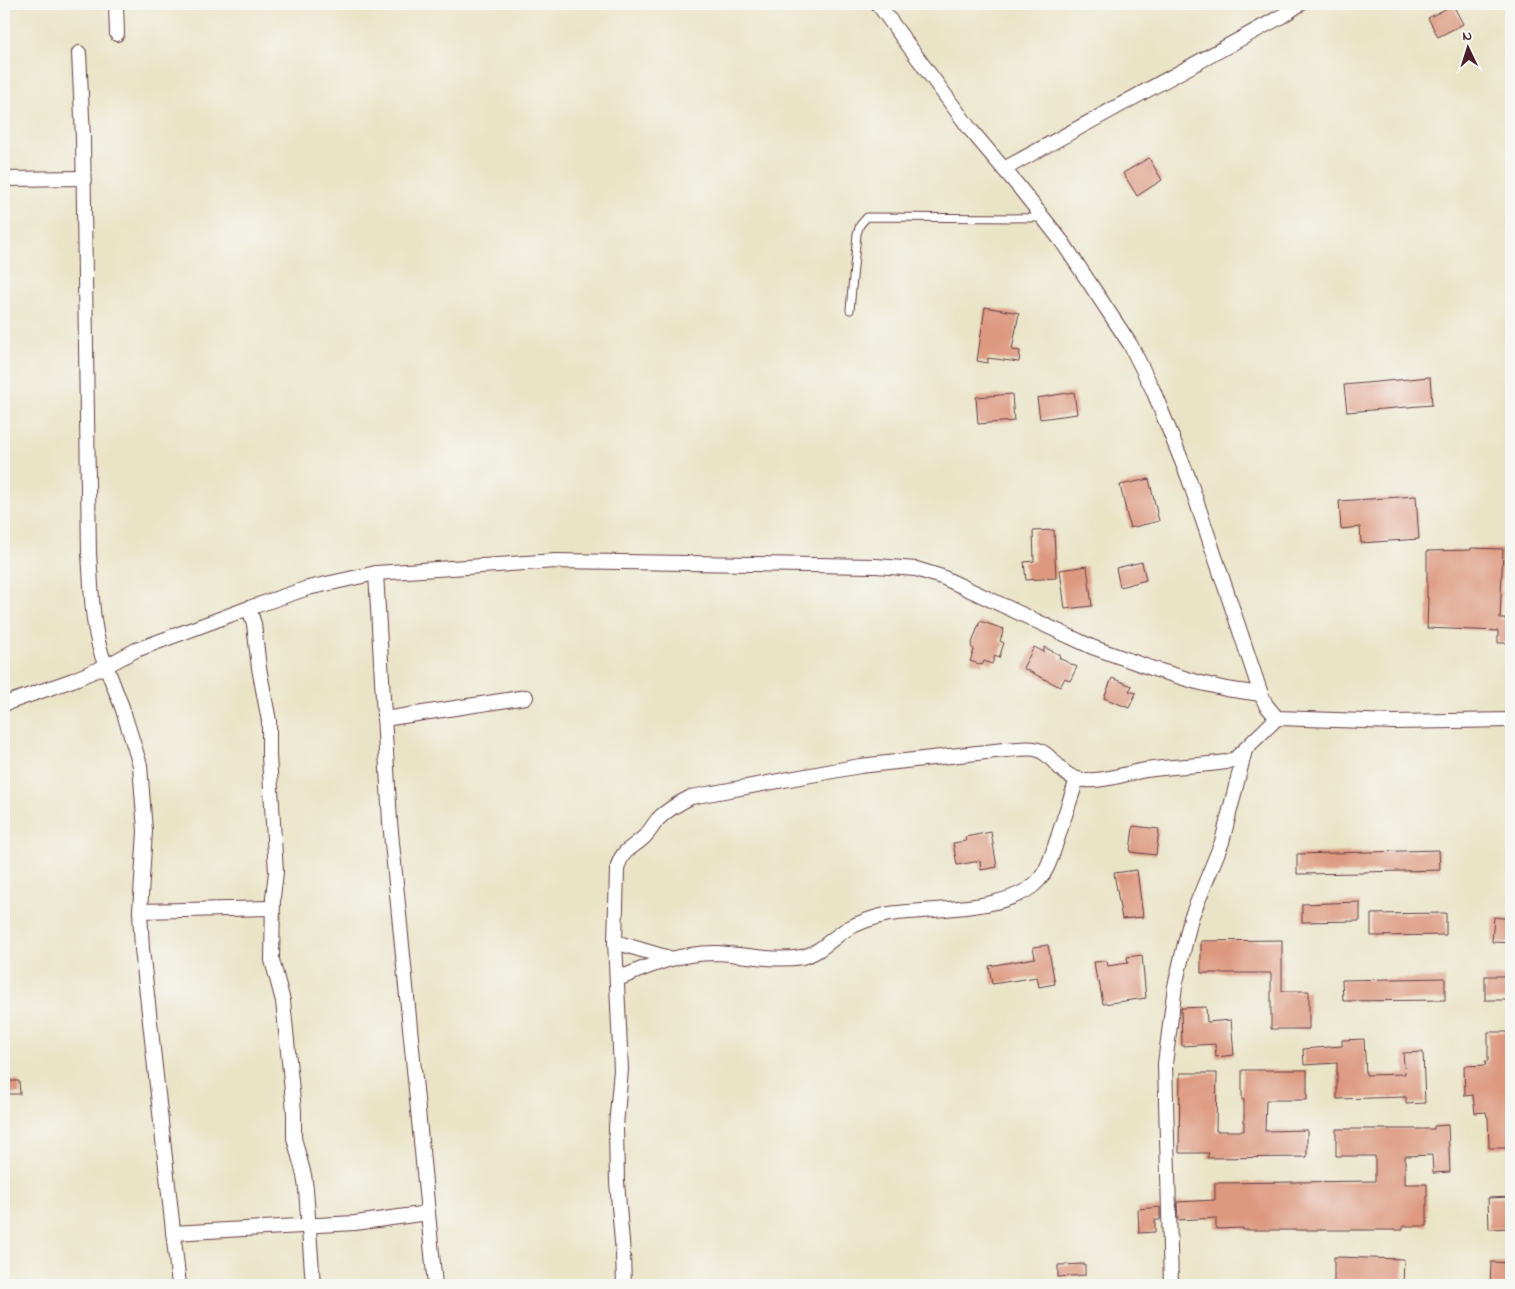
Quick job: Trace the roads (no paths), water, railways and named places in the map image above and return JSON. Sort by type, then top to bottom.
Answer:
[{"type":"street","points":[[116,4],[118,34]]},
{"type":"street","points":[[878,4],[970,129],[1063,243],[1130,344],[1153,390],[1189,479],[1266,705],[1277,718]]},
{"type":"street","points":[[1004,169],[1282,16],[1300,4]]},
{"type":"street","points":[[79,53],[83,178],[89,554],[94,621],[98,645],[119,700],[140,765],[145,831],[140,911],[142,949],[180,1285]]},
{"type":"street","points":[[4,179],[83,178]]},
{"type":"street","points":[[4,704],[73,680],[106,666],[136,650],[248,608],[308,588],[376,573],[556,561],[900,567],[916,569],[942,577],[1092,647],[1154,669],[1226,689],[1262,694]]},
{"type":"street","points":[[376,573],[390,822],[435,1285]]},
{"type":"street","points":[[248,608],[254,624],[259,668],[269,721],[269,756],[276,872],[272,908],[272,960],[283,1001],[294,1111],[294,1138],[304,1175],[313,1285]]},
{"type":"street","points":[[384,719],[526,697]]},
{"type":"street","points":[[624,1285],[616,1126],[621,1070],[615,942],[617,870],[619,859],[624,852],[645,837],[659,818],[680,802],[691,797],[860,766],[1028,748],[1040,750],[1065,774],[1077,779],[1107,778],[1147,770],[1226,762],[1235,759],[1277,718],[1394,722],[1511,720]]},
{"type":"street","points":[[1171,1285],[1165,1064],[1175,986],[1191,918],[1222,842],[1245,749]]},
{"type":"street","points":[[618,979],[669,958],[715,953],[760,958],[803,957],[820,949],[847,929],[869,919],[902,913],[978,905],[1000,901],[1026,891],[1038,881],[1047,867],[1077,779]]},
{"type":"street","points":[[140,911],[272,908]]},
{"type":"street","points":[[615,942],[669,958]]},
{"type":"street","points":[[174,1233],[355,1223],[428,1213]]},
{"type":"lane","points":[[850,310],[857,234],[860,224],[867,217],[1043,218]]}]
